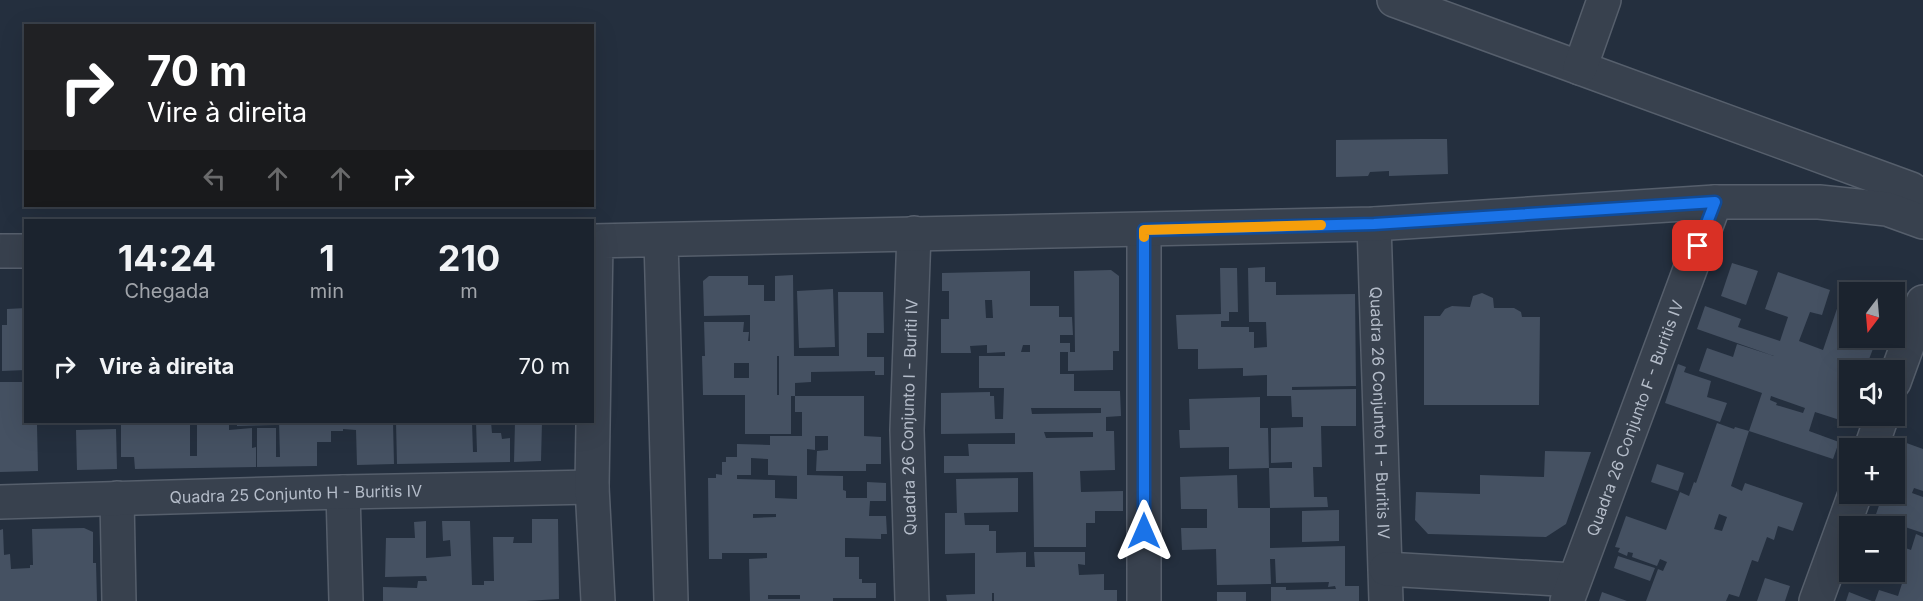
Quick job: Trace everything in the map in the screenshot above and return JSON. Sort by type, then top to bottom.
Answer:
[{"type":"street","points":[[1394,0],[1911,189],[1923,198]]},
{"type":"street","points":[[1580,68],[1604,0]]},
{"type":"street","points":[[594,241],[1374,224],[1715,202],[1830,203],[1887,209],[1923,222]]},
{"type":"street","name":"Quadra 26 Conjunto F - Buritis IV","points":[[1570,591],[1715,202]]},
{"type":"street","name":"Quadra 26 Conjunto H - Buritis IV","points":[[1374,224],[1386,601]]},
{"type":"street","points":[[1144,230],[1144,601]]},
{"type":"street","name":"Quadra 26 Conjunto I - Buriti IV","points":[[912,601],[907,430],[914,233]]},
{"type":"street","points":[[661,240],[671,601]]},
{"type":"street","points":[[0,251],[24,251]]},
{"type":"street","points":[[1902,360],[1923,302]]},
{"type":"street","points":[[593,423],[592,488],[598,601]]},
{"type":"street","name":"Quadra 25 Conjunto H - Buritis IV","points":[[0,502],[343,492],[592,488]]},
{"type":"street","points":[[343,492],[346,601]]},
{"type":"street","points":[[117,498],[119,601]]},
{"type":"street","points":[[1816,601],[1851,504]]},
{"type":"street","points":[[1386,569],[1570,591]]},
{"type":"building","points":[[1447,139],[1448,174],[1389,176],[1389,171],[1370,172],[1368,176],[1336,177],[1336,140]]},
{"type":"building","points":[[1732,263],[1758,271],[1746,305],[1721,296]]},
{"type":"building","points":[[1265,267],[1265,282],[1276,282],[1276,295],[1355,294],[1356,386],[1292,387],[1292,390],[1356,389],[1356,426],[1321,426],[1322,467],[1313,467],[1314,497],[1327,497],[1328,507],[1270,508],[1269,468],[1292,468],[1292,462],[1271,463],[1271,428],[1303,427],[1303,417],[1292,417],[1291,396],[1267,396],[1267,375],[1243,376],[1243,368],[1198,369],[1198,349],[1178,349],[1176,315],[1221,314],[1220,268],[1237,268],[1238,312],[1229,312],[1229,321],[1221,321],[1221,327],[1249,327],[1249,332],[1254,332],[1254,348],[1267,347],[1266,322],[1249,322],[1248,268]]},
{"type":"building","points":[[1111,270],[1119,276],[1119,351],[1113,351],[1113,370],[1068,371],[1068,352],[1075,352],[1074,271]]},
{"type":"building","points":[[1030,271],[1030,306],[1059,306],[1059,317],[1072,317],[1073,335],[1060,335],[1060,343],[1070,343],[1070,352],[1060,352],[1060,374],[1074,374],[1074,391],[1120,391],[1121,416],[1106,417],[1106,431],[1114,431],[1115,470],[1080,471],[1081,492],[1123,491],[1123,511],[1095,511],[1095,523],[1086,523],[1086,547],[1034,547],[1033,472],[944,473],[944,456],[969,456],[968,444],[1015,444],[1015,433],[941,434],[941,393],[990,392],[990,396],[994,396],[995,419],[1003,419],[1004,388],[979,388],[979,356],[1005,356],[1005,352],[987,353],[987,345],[970,346],[971,353],[941,353],[941,319],[949,319],[949,291],[942,291],[942,273]],"holes":[[[985,300],[992,300],[993,318],[986,318]],[[1023,345],[1030,345],[1030,352],[1021,352]],[[1031,408],[1101,408],[1101,413],[1032,414]],[[1044,432],[1093,432],[1093,437],[1046,438]]]},
{"type":"building","points":[[1778,272],[1830,290],[1822,315],[1810,312],[1799,341],[1823,350],[1839,303],[1839,348],[1873,348],[1869,360],[1839,360],[1839,420],[1815,412],[1809,431],[1839,442],[1833,459],[1749,431],[1762,393],[1699,371],[1707,348],[1733,357],[1737,344],[1774,356],[1697,329],[1705,306],[1741,319],[1738,327],[1780,341],[1788,317],[1765,309]],"holes":[[[1771,396],[1805,408],[1803,413],[1776,405],[1777,403],[1770,400]]]},
{"type":"building","points":[[793,275],[794,356],[839,356],[838,292],[883,292],[884,333],[867,333],[867,357],[884,357],[884,375],[875,375],[875,371],[811,372],[811,382],[795,383],[795,396],[791,396],[791,434],[745,434],[745,395],[703,395],[702,356],[705,356],[704,322],[744,322],[743,332],[749,332],[748,341],[750,341],[750,315],[704,316],[703,281],[709,276],[748,276],[748,285],[764,285],[764,301],[775,301],[775,276]],"holes":[[[777,356],[779,356],[779,395],[777,395]],[[734,363],[749,363],[749,378],[734,378]]]},
{"type":"building","points":[[833,289],[835,347],[799,348],[797,291]]},
{"type":"building","points":[[1482,293],[1493,298],[1494,308],[1514,308],[1521,312],[1522,317],[1540,317],[1539,405],[1424,405],[1424,316],[1440,316],[1445,309],[1452,306],[1470,307],[1473,296]]},
{"type":"building","points":[[24,308],[24,370],[2,371],[2,325],[7,325],[7,309]]},
{"type":"building","points":[[1678,364],[1686,367],[1684,372],[1711,381],[1707,397],[1727,403],[1720,422],[1665,403]]},
{"type":"building","points":[[0,382],[24,382],[24,423],[70,423],[37,425],[38,471],[0,472]]},
{"type":"building","points":[[795,396],[864,396],[864,436],[881,437],[881,464],[866,464],[866,471],[816,471],[817,451],[828,450],[828,436],[815,436],[815,450],[807,449],[807,475],[843,476],[843,490],[846,491],[846,498],[867,498],[867,482],[886,483],[886,501],[870,501],[869,516],[886,516],[887,534],[881,534],[881,539],[845,538],[845,557],[859,557],[859,579],[862,579],[862,583],[876,583],[876,598],[833,598],[833,601],[750,601],[749,559],[767,558],[767,553],[722,553],[722,559],[709,559],[708,478],[716,478],[716,474],[722,475],[722,462],[726,462],[726,457],[737,457],[737,444],[770,445],[770,436],[802,436],[802,412],[795,412]],"holes":[[[751,458],[768,459],[768,475],[797,476],[797,499],[775,498],[775,480],[737,479],[737,475],[751,475]],[[753,514],[776,514],[776,517],[753,518]],[[768,595],[800,595],[800,599],[768,599]]]},
{"type":"building","points":[[1260,397],[1260,428],[1268,428],[1269,468],[1229,469],[1229,447],[1180,448],[1179,430],[1190,430],[1189,399]]},
{"type":"building","points":[[121,423],[190,423],[190,456],[197,456],[197,423],[229,423],[229,430],[252,428],[252,448],[256,447],[256,467],[135,469],[134,457],[121,457]]},
{"type":"building","points":[[237,423],[276,423],[276,425],[237,426]]},
{"type":"building","points":[[279,423],[393,423],[394,464],[357,465],[356,430],[343,429],[343,431],[331,431],[331,442],[317,442],[317,466],[257,467],[257,428],[276,428],[276,457],[280,457]]},
{"type":"building","points":[[396,423],[472,423],[473,452],[477,452],[476,423],[491,423],[492,433],[501,433],[502,439],[510,438],[510,462],[397,464]]},
{"type":"building","points":[[515,423],[542,423],[541,461],[514,462]]},
{"type":"building","points":[[1717,423],[1749,431],[1731,486],[1742,491],[1745,483],[1803,503],[1793,531],[1778,526],[1774,540],[1767,537],[1758,562],[1752,560],[1739,597],[1729,594],[1726,601],[1646,601],[1658,569],[1663,571],[1667,562],[1660,559],[1657,566],[1632,557],[1633,553],[1628,552],[1627,556],[1618,552],[1620,548],[1615,547],[1626,516],[1666,530],[1680,492],[1689,496],[1694,482],[1696,483]],"holes":[[[1719,514],[1727,517],[1722,531],[1714,529]]]},
{"type":"building","points":[[116,429],[117,469],[77,470],[76,430]]},
{"type":"building","points":[[1905,442],[1923,449],[1923,491],[1914,488],[1912,493],[1923,497],[1923,533],[1905,527],[1905,516],[1875,516],[1880,504],[1905,504]]},
{"type":"building","points":[[1545,451],[1591,452],[1566,524],[1546,537],[1428,534],[1415,520],[1416,492],[1480,494],[1480,475],[1544,477]]},
{"type":"building","points":[[1657,464],[1684,473],[1678,491],[1651,482]]},
{"type":"building","points":[[1237,475],[1238,508],[1270,508],[1270,548],[1345,546],[1345,586],[1359,586],[1359,601],[1271,601],[1271,587],[1286,587],[1286,590],[1336,589],[1335,586],[1328,587],[1329,582],[1276,583],[1275,559],[1270,559],[1271,584],[1217,585],[1216,549],[1182,550],[1181,528],[1207,528],[1207,509],[1181,509],[1180,477]]},
{"type":"building","points":[[1018,478],[1018,512],[964,513],[965,525],[989,525],[989,531],[996,531],[996,553],[1026,552],[1026,567],[1035,567],[1034,552],[1085,552],[1085,565],[1078,564],[1079,575],[1104,574],[1104,590],[1117,590],[1117,601],[994,601],[994,593],[992,593],[992,601],[947,601],[946,595],[975,594],[975,553],[945,554],[945,513],[957,513],[956,479]]},
{"type":"building","points":[[1339,510],[1339,541],[1302,542],[1302,511]]},
{"type":"building","points":[[532,519],[558,519],[559,599],[383,601],[383,587],[417,588],[418,581],[427,581],[426,576],[385,577],[386,538],[415,538],[414,522],[426,521],[426,558],[451,556],[450,540],[443,541],[442,521],[470,521],[472,585],[484,585],[484,581],[494,581],[493,537],[514,537],[513,543],[532,543]]},
{"type":"building","points":[[84,528],[93,532],[97,601],[0,601],[0,530],[3,529],[4,555],[10,554],[11,569],[30,568],[30,565],[33,565],[32,529]]},
{"type":"building","points":[[1916,534],[1923,537],[1923,601],[1875,601],[1879,590],[1898,596],[1902,582],[1905,582],[1905,548],[1911,550]]},
{"type":"building","points":[[1618,556],[1655,568],[1650,581],[1614,568]]},
{"type":"building","points":[[1765,578],[1790,586],[1785,601],[1757,601]]},
{"type":"building","points":[[1217,592],[1246,592],[1246,601],[1217,601]]},
{"type":"building","points":[[1602,592],[1627,601],[1599,601]]},
{"type":"building","points":[[1849,592],[1872,601],[1846,601]]},
{"type":"slow traffic","points":[[1144,237],[1144,230],[1321,225]]},
{"type":"route","points":[[1144,531],[1144,230],[1374,224],[1715,202],[1698,246]]}]
